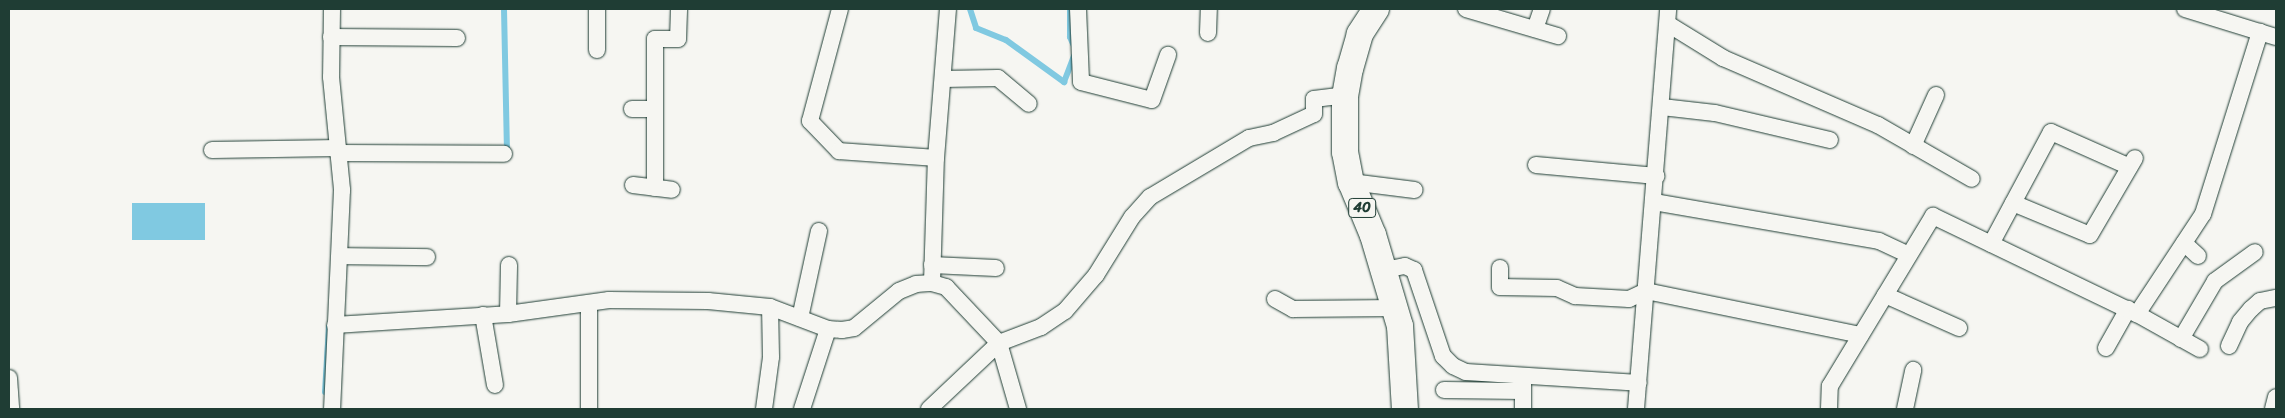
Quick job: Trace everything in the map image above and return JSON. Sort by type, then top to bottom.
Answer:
[{"type":"main road","name":"40","points":[[1376,9],[1360,34],[1345,95],[1345,152],[1351,182],[1396,308],[1400,326],[1405,409]]},
{"type":"street","points":[[332,9],[331,78],[342,190],[332,409]]},
{"type":"street","points":[[597,9],[597,50]]},
{"type":"street","points":[[655,188],[655,39],[678,39],[679,9]]},
{"type":"street","points":[[840,9],[810,121],[839,150],[936,158]]},
{"type":"street","points":[[932,283],[936,158],[948,9]]},
{"type":"street","points":[[1078,9],[1081,82],[1152,100],[1168,55]]},
{"type":"street","points":[[1208,33],[1209,9]]},
{"type":"street","points":[[1466,9],[1558,36]]},
{"type":"street","points":[[1535,29],[1542,9]]},
{"type":"street","points":[[2185,9],[2276,37]]},
{"type":"street","points":[[1636,409],[1668,17]]},
{"type":"street","points":[[1668,17],[1723,58],[1878,125],[1972,179]]},
{"type":"street","points":[[2106,348],[2184,243],[2203,214],[2260,32]]},
{"type":"street","points":[[332,37],[457,38]]},
{"type":"street","points":[[942,79],[998,78],[1029,104]]},
{"type":"street","points":[[929,409],[999,343],[1041,327],[1065,312],[1096,275],[1132,217],[1150,198],[1249,138],[1273,134],[1314,114],[1314,99],[1345,95]]},
{"type":"street","points":[[1913,146],[1936,95]]},
{"type":"street","points":[[1662,107],[1715,113],[1830,140]]},
{"type":"street","points":[[632,109],[655,109]]},
{"type":"street","points":[[1991,244],[2051,132],[2132,162],[2090,235],[2013,203]]},
{"type":"street","points":[[212,150],[504,154]]},
{"type":"street","points":[[1536,165],[1656,176]]},
{"type":"street","points":[[1351,182],[1414,190]]},
{"type":"street","points":[[633,185],[672,190]]},
{"type":"street","points":[[1654,202],[1879,241],[1909,255]]},
{"type":"street","points":[[1829,409],[1830,386],[1933,216],[2132,312],[2200,349]]},
{"type":"street","points":[[800,318],[819,231]]},
{"type":"street","points":[[2184,243],[2198,256]]},
{"type":"street","points":[[2181,339],[2215,281],[2255,252]]},
{"type":"street","points":[[340,256],[428,257]]},
{"type":"street","points":[[508,314],[509,265]]},
{"type":"street","points":[[932,265],[996,268]]},
{"type":"street","points":[[1384,270],[1405,266],[1414,270],[1438,345],[1452,366],[1466,372],[1523,383]]},
{"type":"street","points":[[1500,268],[1500,287],[1557,288],[1575,296],[1629,299],[1646,291],[1861,335]]},
{"type":"street","points":[[335,324],[508,314],[609,300],[708,301],[770,308],[828,329],[854,328],[899,291],[916,284],[932,283],[946,287],[999,343],[1018,409]]},
{"type":"street","points":[[1885,295],[1960,328]]},
{"type":"street","points":[[2229,346],[2240,322],[2251,309],[2260,301],[2276,298]]},
{"type":"street","points":[[1275,299],[1293,309],[1396,308]]},
{"type":"street","points":[[589,303],[589,409]]},
{"type":"street","points":[[764,409],[771,357],[770,308]]},
{"type":"street","points":[[482,316],[495,384]]},
{"type":"street","points":[[802,409],[828,329]]},
{"type":"street","points":[[1905,409],[1913,370]]},
{"type":"street","points":[[9,378],[11,409]]},
{"type":"street","points":[[1523,383],[1523,409]]},
{"type":"street","points":[[1444,390],[1523,383],[1639,383]]},
{"type":"street","points":[[2273,409],[2276,398]]},
{"type":"water","points":[[132,203],[205,203],[205,240],[132,240]]},
{"type":"waterway","points":[[504,9],[507,148]]},
{"type":"waterway","points":[[970,9],[976,28],[1006,40],[1064,82],[1074,56]]},
{"type":"waterway","points":[[1070,9],[1070,37],[1074,46]]},
{"type":"waterway","points":[[325,392],[329,327]]}]
